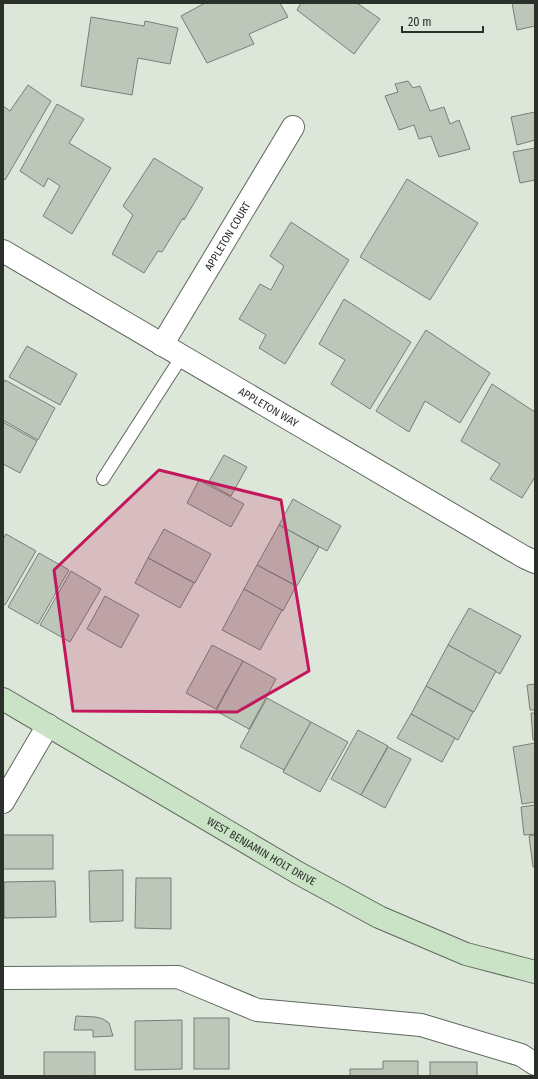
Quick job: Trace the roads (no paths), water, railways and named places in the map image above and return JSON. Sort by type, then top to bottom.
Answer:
[{"type":"main road","name":"WEST BENJAMIN HOLT DRIVE","points":[[3,699],[300,874],[379,917],[466,954],[535,972]]},
{"type":"street","name":"APPLETON COURT","points":[[162,345],[293,127]]},
{"type":"street","name":"APPLETON WAY","points":[[3,252],[524,557],[535,562]]},
{"type":"street","points":[[3,802],[48,726]]},
{"type":"street","points":[[3,978],[178,978],[257,1010],[420,1025],[521,1055],[535,1064]]},
{"type":"lane","points":[[103,479],[182,356]]}]
